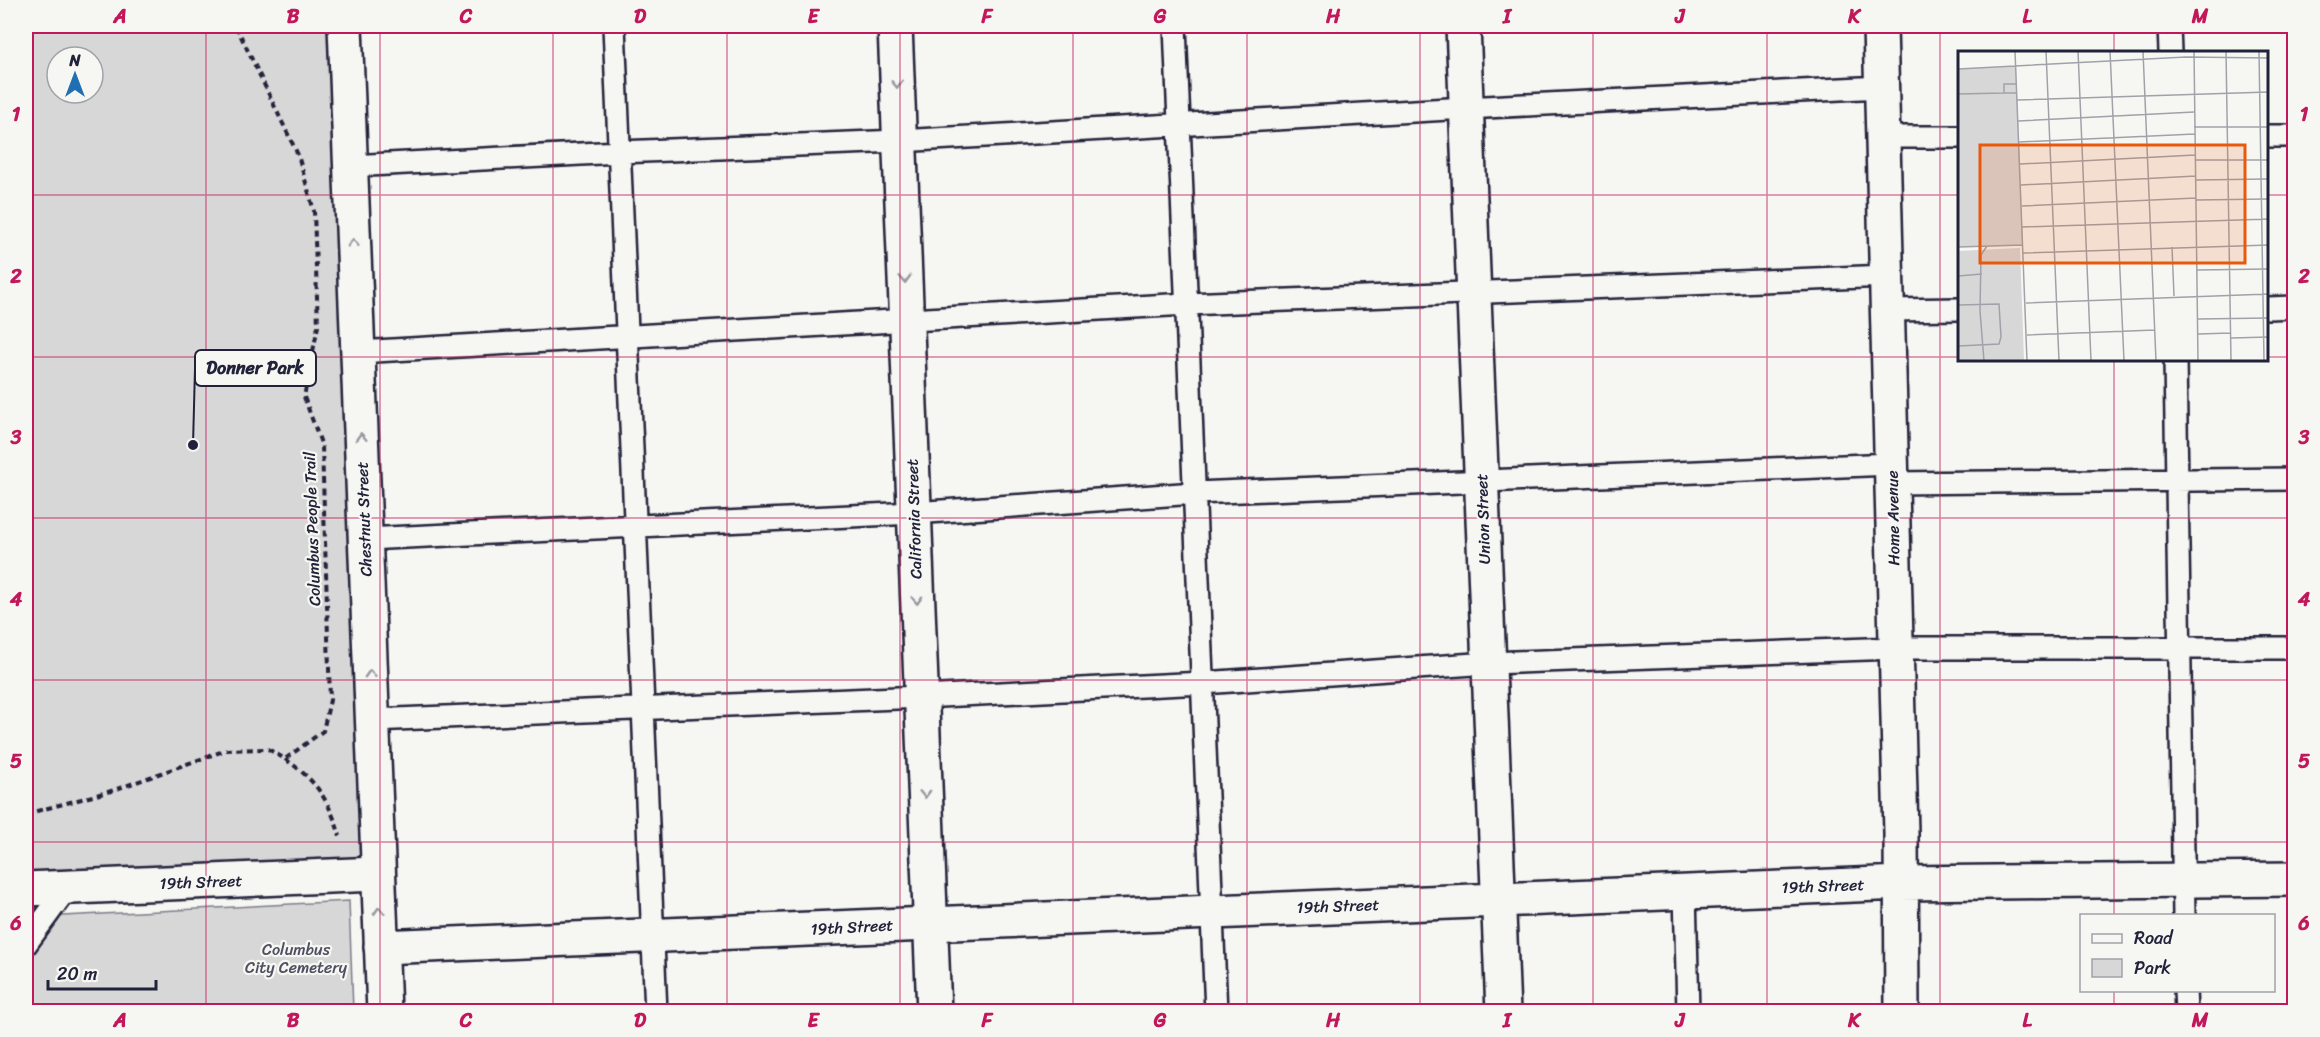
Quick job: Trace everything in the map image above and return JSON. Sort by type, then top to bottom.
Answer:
[{"type":"street","name":"Chestnut Street","points":[[345,26],[384,1011]]},
{"type":"street","name":"California Street","points":[[895,26],[934,1011]]},
{"type":"street","name":"Union Street","points":[[1463,26],[1503,1011]]},
{"type":"street","name":"Home Avenue","points":[[1880,26],[1902,883],[1902,1011]]},
{"type":"street","name":"19th Street","points":[[26,889],[377,874]]},
{"type":"street","name":"19th Street","points":[[381,947],[1902,883],[2295,879]]},
{"type":"lane","points":[[614,26],[656,1011]]},
{"type":"lane","points":[[1175,26],[1216,1011]]},
{"type":"lane","points":[[2169,26],[2170,51]]},
{"type":"lane","points":[[350,166],[899,141],[1466,108],[1881,87]]},
{"type":"lane","points":[[2269,136],[2295,136]]},
{"type":"lane","points":[[1883,137],[1958,137]]},
{"type":"lane","points":[[358,352],[1187,304],[1887,276]]},
{"type":"lane","points":[[2269,308],[2295,307]]},
{"type":"lane","points":[[1887,310],[1958,309]]},
{"type":"lane","points":[[2175,362],[2184,914]]},
{"type":"lane","points":[[365,539],[914,513],[1195,493],[1481,481],[1892,473],[2177,481],[2295,479]]},
{"type":"lane","points":[[372,720],[1203,683],[1489,663],[1896,648],[2295,648]]},
{"type":"lane","points":[[26,944],[67,888]]},
{"type":"lane","points":[[1684,892],[1688,1011]]},
{"type":"lane","points":[[2185,992],[2186,1011]]},
{"type":"path","name":"Columbus People Trail","points":[[236,26],[298,155],[314,211],[318,326],[304,397],[322,446],[330,700],[323,732],[285,759]]},
{"type":"path","points":[[26,814],[111,791],[226,750],[268,749],[307,774],[332,810],[341,841],[342,876]]},
{"type":"green space","points":[[26,26],[345,26],[377,874],[26,889]]},
{"type":"green space","name":"Columbus City Cemetery","points":[[349,901],[353,1011],[26,1012],[26,918]]},
{"type":"place","name":"Donner Park","points":[[193,445]]}]
